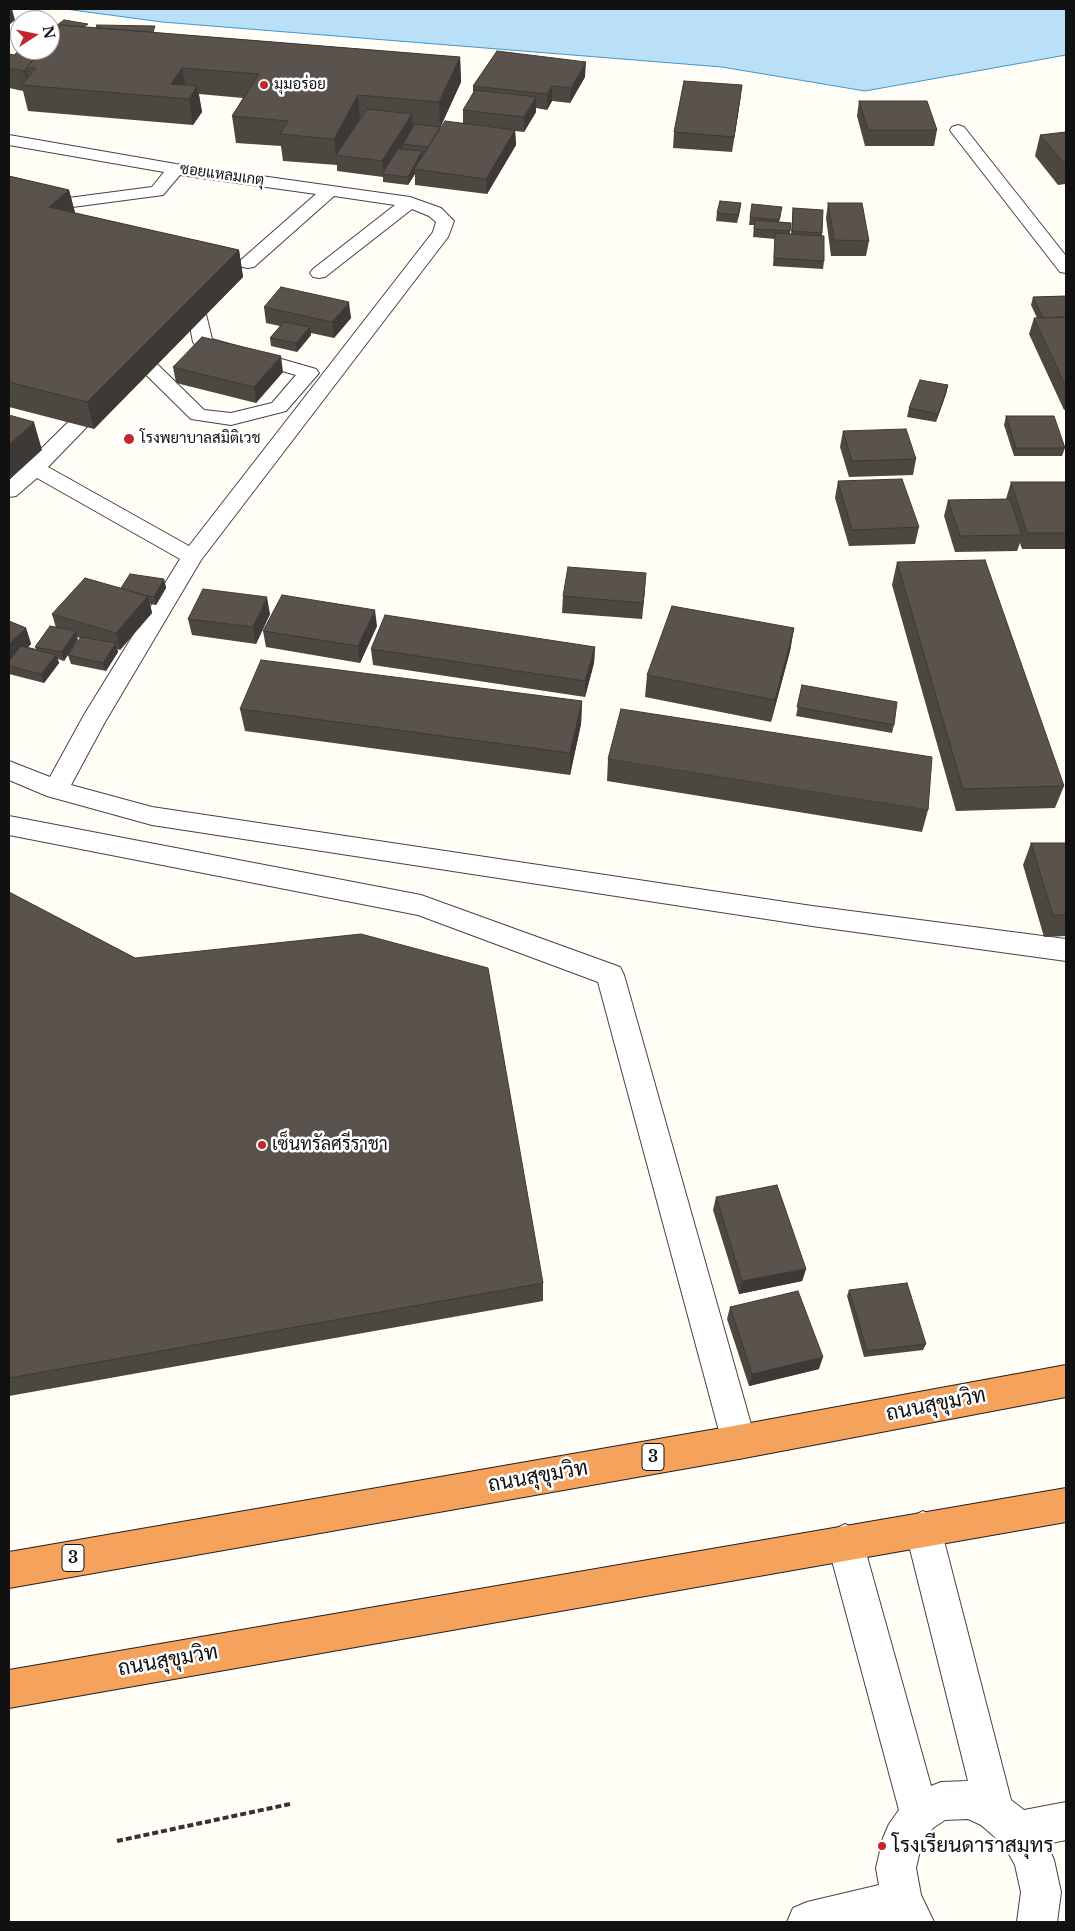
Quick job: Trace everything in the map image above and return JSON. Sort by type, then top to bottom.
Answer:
[{"type":"highway","name":"ถนนสุขุมวิท","points":[[9,1570],[739,1442],[1066,1381]]},
{"type":"highway","name":"ถนนสุขุมวิท","points":[[9,1689],[1066,1505]]},
{"type":"street","points":[[958,130],[1066,268]]},
{"type":"street","name":"ซอยแหลมเกตุ","points":[[9,140],[176,169],[410,202],[436,212],[445,221],[442,233],[192,557]]},
{"type":"street","points":[[61,236],[51,234],[45,222],[59,204],[157,191],[176,169]]},
{"type":"street","points":[[58,187],[157,191]]},
{"type":"street","points":[[248,263],[330,191]]},
{"type":"street","points":[[319,273],[410,202]]},
{"type":"street","points":[[142,360],[198,415],[232,419],[279,407],[310,373],[203,342],[193,305]]},
{"type":"street","points":[[9,491],[35,468],[115,387]]},
{"type":"street","points":[[35,468],[192,557],[93,721],[56,790]]},
{"type":"street","points":[[9,770],[56,790],[152,816],[812,916],[1066,950]]},
{"type":"street","points":[[9,825],[421,905],[610,975],[739,1442]]},
{"type":"street","points":[[923,1529],[1006,1821],[1034,1860],[1042,1892],[1037,1922]]},
{"type":"street","points":[[845,1542],[919,1814]]},
{"type":"street","points":[[807,1922],[908,1911],[896,1868],[902,1838],[919,1814],[942,1801],[968,1800],[1006,1821],[1066,1821]]},
{"type":"path","points":[[117,1841],[290,1804]]},
{"type":"water","points":[[65,9],[1066,9],[1066,55],[865,91],[722,67],[162,22]]},
{"type":"building","points":[[64,20],[88,24],[84,27],[60,26],[60,23]]},
{"type":"building","points":[[97,25],[155,26],[153,32],[96,28]]},
{"type":"building","points":[[60,26],[460,57],[439,102],[358,95],[334,139],[280,134],[288,121],[232,116],[259,74],[182,68],[171,84],[197,86],[189,99],[22,85],[36,68],[26,68],[33,60],[60,60]]},
{"type":"building","points":[[497,51],[586,62],[571,88],[552,86],[547,94],[473,86]]},
{"type":"building","points":[[9,54],[10,60],[33,60],[24,71],[9,68]]},
{"type":"building","points":[[684,81],[742,85],[734,137],[674,132]]},
{"type":"building","points":[[475,90],[536,97],[524,117],[463,110]]},
{"type":"building","points":[[859,101],[927,101],[937,130],[868,130]]},
{"type":"building","points":[[367,109],[412,114],[382,161],[336,155]]},
{"type":"building","points":[[445,121],[515,130],[486,179],[414,169]]},
{"type":"building","points":[[415,124],[440,127],[428,147],[403,144]]},
{"type":"building","points":[[1066,132],[1066,163],[1064,163],[1040,135]]},
{"type":"building","points":[[398,149],[422,151],[408,177],[382,174]]},
{"type":"building","points":[[9,176],[69,190],[49,207],[239,250],[87,402],[9,382]]},
{"type":"building","points":[[720,201],[741,203],[738,215],[717,213]]},
{"type":"building","points":[[828,203],[862,203],[869,241],[834,240]]},
{"type":"building","points":[[752,204],[782,207],[779,220],[750,217]]},
{"type":"building","points":[[793,208],[823,210],[822,233],[792,231]]},
{"type":"building","points":[[755,220],[791,223],[790,231],[754,229]]},
{"type":"building","points":[[775,233],[824,236],[824,261],[774,258]]},
{"type":"building","points":[[281,287],[349,302],[332,322],[264,307]]},
{"type":"building","points":[[1066,296],[1066,317],[1043,318],[1033,297]]},
{"type":"building","points":[[1066,317],[1066,387],[1034,318]]},
{"type":"building","points":[[284,322],[310,327],[296,343],[270,338]]},
{"type":"building","points":[[202,337],[281,356],[254,387],[173,367]]},
{"type":"building","points":[[920,380],[948,385],[938,414],[909,408]]},
{"type":"building","points":[[9,415],[34,422],[9,444]]},
{"type":"building","points":[[1006,416],[1054,416],[1065,448],[1016,448]]},
{"type":"building","points":[[906,429],[916,459],[852,461],[843,431]]},
{"type":"building","points":[[902,479],[919,527],[852,530],[838,481]]},
{"type":"building","points":[[1011,482],[1066,482],[1066,533],[1027,533]]},
{"type":"building","points":[[1010,499],[1022,535],[960,536],[948,500]]},
{"type":"building","points":[[985,560],[1064,786],[963,789],[897,562]]},
{"type":"building","points":[[568,567],[646,573],[643,603],[563,596]]},
{"type":"building","points":[[130,574],[164,579],[154,597],[121,588]]},
{"type":"building","points":[[85,578],[148,596],[116,633],[52,614]]},
{"type":"building","points":[[203,589],[267,597],[253,627],[188,619]]},
{"type":"building","points":[[282,595],[375,610],[358,646],[263,631]]},
{"type":"building","points":[[672,606],[794,628],[775,700],[647,675]]},
{"type":"building","points":[[385,615],[595,647],[585,681],[371,649]]},
{"type":"building","points":[[9,621],[26,628],[9,644]]},
{"type":"building","points":[[50,626],[76,631],[62,652],[35,647]]},
{"type":"building","points":[[81,637],[116,643],[103,663],[68,655]]},
{"type":"building","points":[[21,646],[56,655],[41,674],[9,666],[9,661]]},
{"type":"building","points":[[261,660],[582,701],[570,753],[240,709]]},
{"type":"building","points":[[802,685],[897,702],[894,725],[797,707]]},
{"type":"building","points":[[621,709],[932,757],[928,810],[608,759]]},
{"type":"building","points":[[1031,843],[1066,843],[1066,915],[1053,915]]},
{"type":"building","name":"เซ็นทรัลศรีราชา","points":[[9,892],[135,958],[361,934],[488,968],[543,1283],[9,1378]]},
{"type":"building","points":[[777,1185],[806,1269],[742,1281],[716,1197]]},
{"type":"building","points":[[907,1283],[926,1344],[867,1351],[849,1290]]},
{"type":"building","points":[[798,1291],[823,1357],[752,1374],[730,1307]]},
{"type":"place","name":"มุมอร่อย","points":[[264,85]]},
{"type":"place","name":"โรงพยาบาลสมิติเวช","points":[[129,439]]},
{"type":"place","name":"เซ็นทรัลศรีราชา","points":[[262,1145]]},
{"type":"place","name":"โรงเรียนดาราสมุทร","points":[[882,1846]]}]
